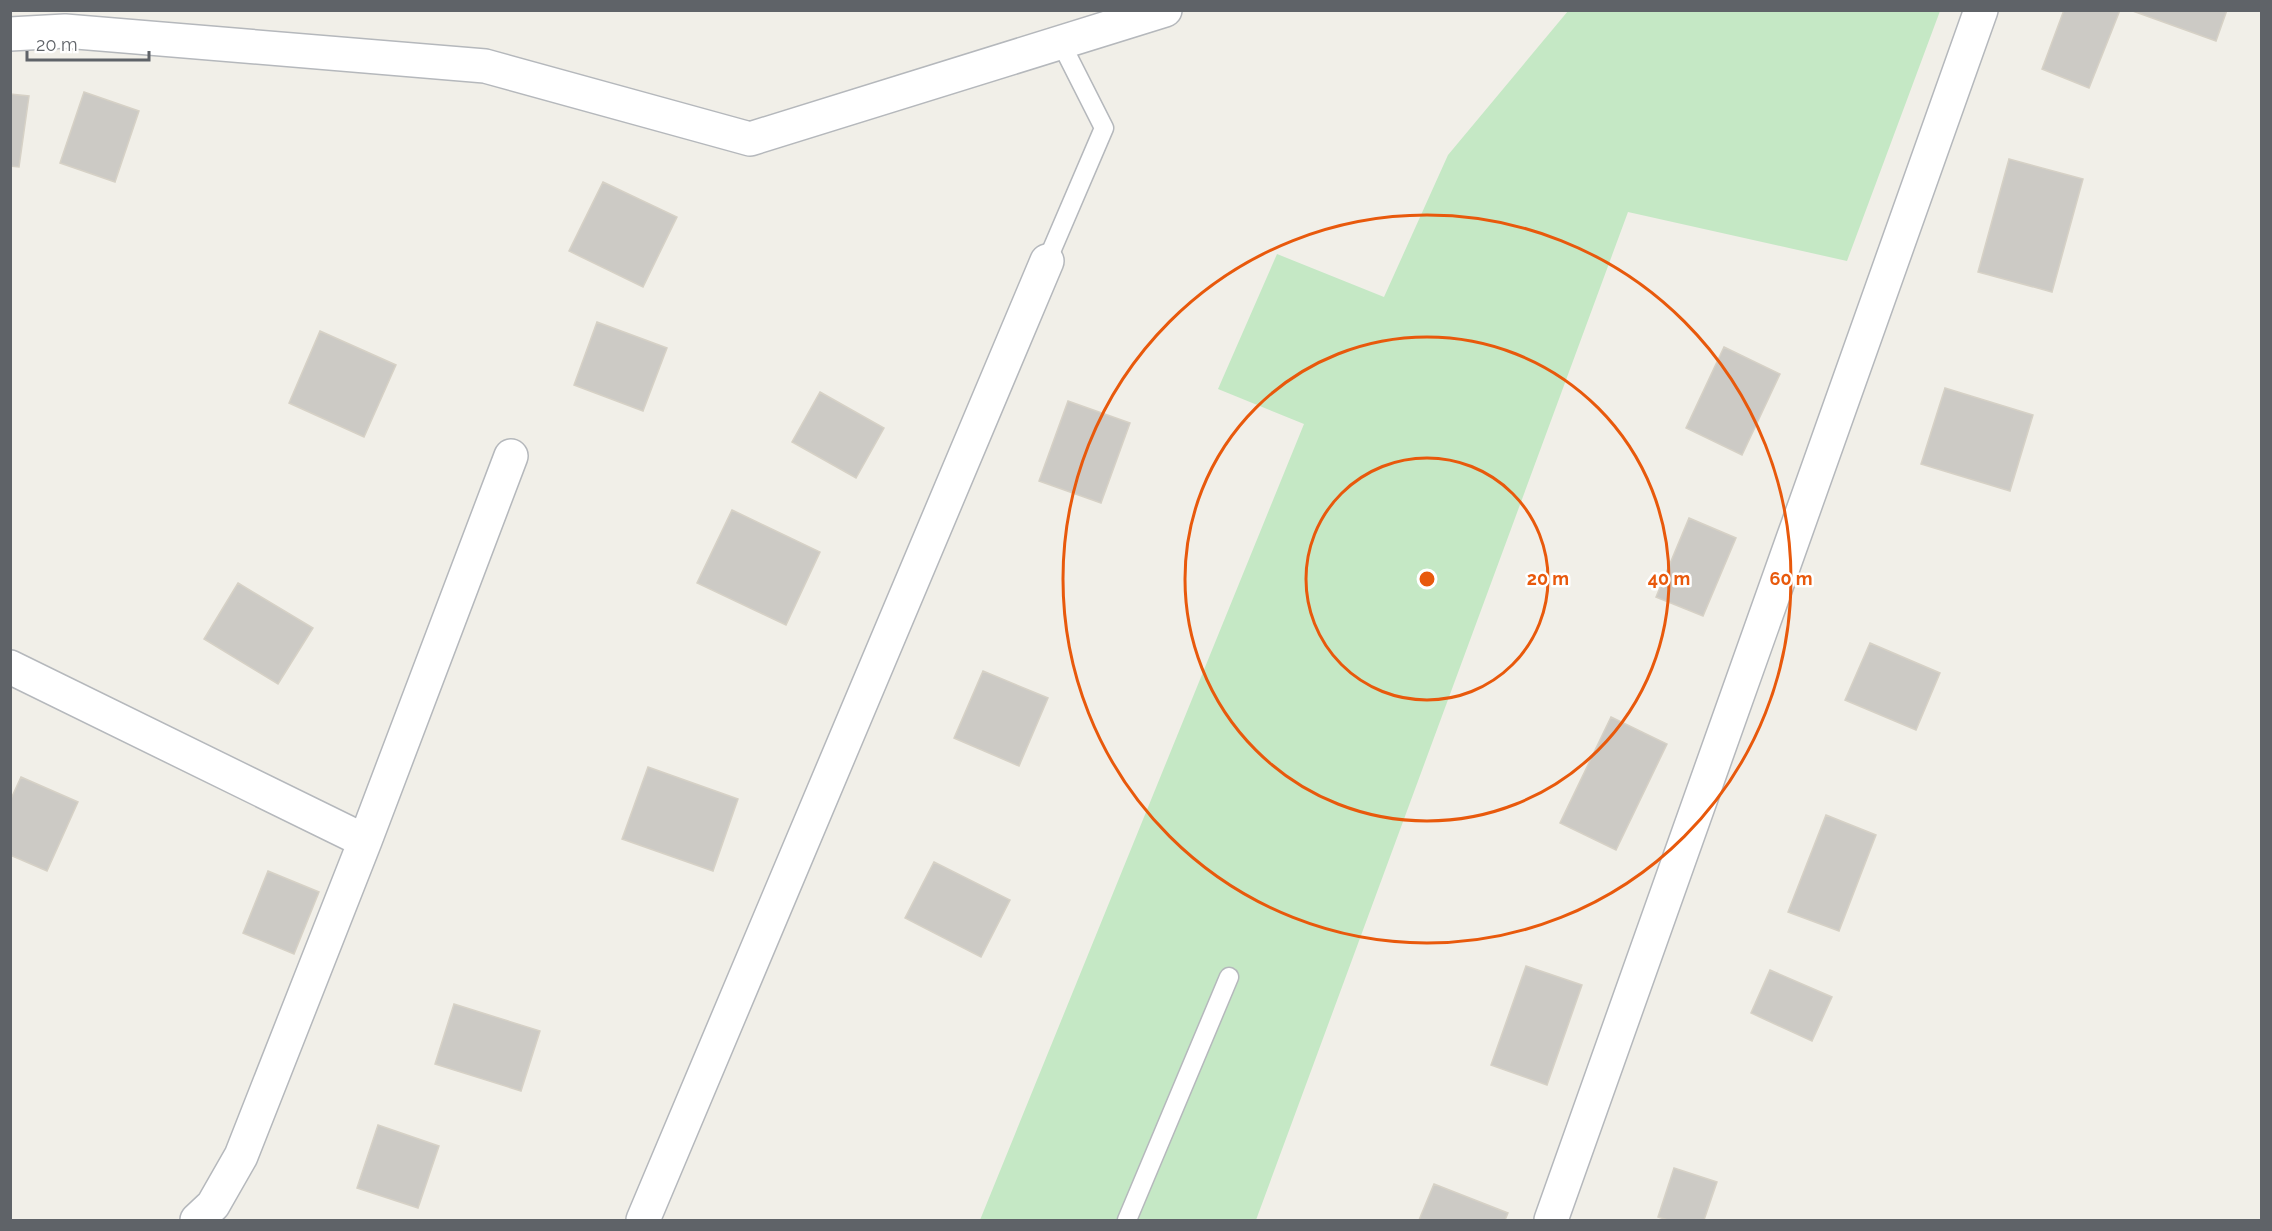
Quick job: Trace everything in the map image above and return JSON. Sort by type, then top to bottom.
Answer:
[{"type":"street","points":[[10,34],[65,31],[485,66],[750,139],[1164,10]]},
{"type":"street","points":[[1551,1221],[1981,10]]},
{"type":"street","points":[[643,1221],[1047,261]]},
{"type":"street","points":[[196,1221],[213,1205],[241,1156],[365,841],[511,456]]},
{"type":"street","points":[[10,667],[365,841]]},
{"type":"lane","points":[[1047,261],[1104,128],[1061,43]]},
{"type":"lane","points":[[1127,1221],[1229,977]]},
{"type":"green space","points":[[1568,11],[1940,11],[1847,261],[1628,212],[1256,1220],[980,1220],[1304,424],[1218,389],[1277,254],[1384,297],[1448,155]]},
{"type":"building","points":[[2064,10],[2120,10],[2089,88],[2042,69]]},
{"type":"building","points":[[2130,10],[2227,10],[2216,41]]},
{"type":"building","points":[[84,92],[139,111],[115,182],[60,163]]},
{"type":"building","points":[[10,94],[29,96],[19,167],[10,166]]},
{"type":"building","points":[[2009,159],[2083,179],[2052,292],[1978,272]]},
{"type":"building","points":[[603,182],[677,217],[643,287],[569,251]]},
{"type":"building","points":[[597,322],[667,348],[643,411],[574,385]]},
{"type":"building","points":[[320,331],[396,365],[364,437],[289,403]]},
{"type":"building","points":[[1724,347],[1780,374],[1742,455],[1686,428]]},
{"type":"building","points":[[1945,388],[2033,415],[2010,491],[1921,464]]},
{"type":"building","points":[[820,392],[884,428],[856,478],[792,442]]},
{"type":"building","points":[[1068,401],[1130,423],[1101,503],[1039,481]]},
{"type":"building","points":[[732,510],[820,552],[786,625],[697,583]]},
{"type":"building","points":[[1689,518],[1736,538],[1703,616],[1656,597]]},
{"type":"building","points":[[238,583],[313,628],[278,684],[204,639]]},
{"type":"building","points":[[1870,643],[1940,673],[1916,730],[1845,700]]},
{"type":"building","points":[[983,671],[1048,698],[1019,766],[954,738]]},
{"type":"building","points":[[1611,717],[1667,744],[1616,850],[1560,823]]},
{"type":"building","points":[[648,767],[738,799],[713,871],[622,839]]},
{"type":"building","points":[[21,777],[78,802],[47,871],[10,855],[10,801]]},
{"type":"building","points":[[1826,815],[1876,835],[1839,931],[1788,912]]},
{"type":"building","points":[[934,862],[1010,900],[981,957],[905,918]]},
{"type":"building","points":[[268,871],[319,892],[294,954],[243,933]]},
{"type":"building","points":[[1526,966],[1582,985],[1547,1085],[1491,1065]]},
{"type":"building","points":[[1770,970],[1832,997],[1812,1041],[1751,1013]]},
{"type":"building","points":[[454,1004],[540,1031],[521,1091],[435,1064]]},
{"type":"building","points":[[378,1125],[439,1146],[418,1208],[357,1188]]},
{"type":"building","points":[[1674,1168],[1717,1182],[1704,1220],[1668,1220],[1658,1217]]},
{"type":"building","points":[[1434,1184],[1508,1213],[1505,1220],[1419,1220]]}]
